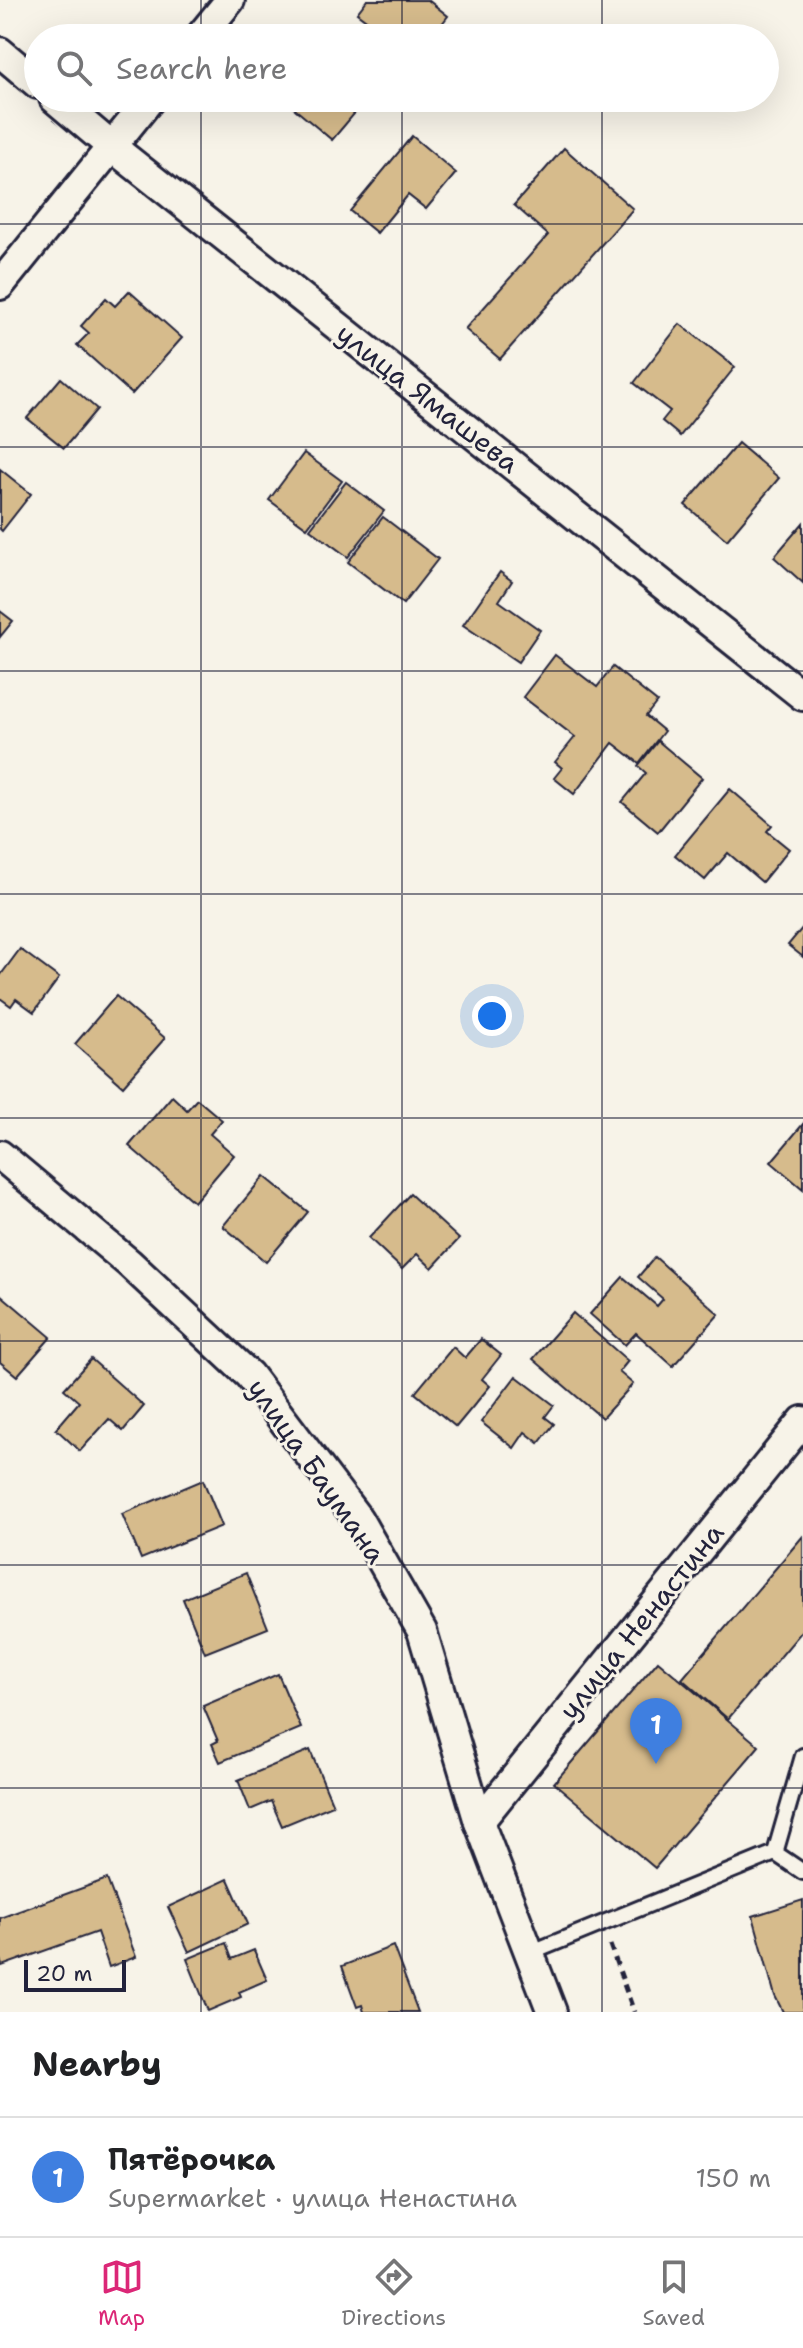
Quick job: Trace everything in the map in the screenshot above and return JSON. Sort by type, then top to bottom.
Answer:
[{"type":"street","points":[[210,24],[230,0]]},
{"type":"street","points":[[0,52],[24,72]]},
{"type":"street","name":"улица Ямашева","points":[[71,112],[803,696]]},
{"type":"street","points":[[0,285],[140,112]]},
{"type":"street","name":"улица Баумана","points":[[0,1155],[129,1263],[249,1375],[358,1519],[422,1631],[479,1822],[552,2012]]},
{"type":"street","name":"улица Ненастина","points":[[479,1822],[803,1421]]},
{"type":"lane","points":[[775,1853],[803,1757]]},
{"type":"lane","points":[[775,1853],[803,1872]]},
{"type":"lane","points":[[530,1953],[775,1853]]},
{"type":"path","points":[[602,1923],[634,2012]]},
{"type":"building","points":[[367,0],[428,0],[448,16],[442,24],[371,24],[357,13]]},
{"type":"building","points":[[298,112],[356,112],[332,140]]},
{"type":"building","points":[[412,136],[456,173],[426,209],[408,195],[377,233],[350,211]]},
{"type":"building","points":[[564,148],[633,209],[500,359],[465,329],[548,235],[514,205]]},
{"type":"building","points":[[129,291],[182,338],[132,394],[77,345],[89,333],[81,326],[106,298],[115,306]]},
{"type":"building","points":[[680,324],[735,367],[680,436],[662,421],[670,411],[634,383]]},
{"type":"building","points":[[61,378],[97,409],[64,448],[27,418]]},
{"type":"building","points":[[738,443],[779,478],[727,540],[685,505]]},
{"type":"building","points":[[304,453],[342,481],[307,528],[269,500]]},
{"type":"building","points":[[0,469],[31,494],[2,531],[0,529]]},
{"type":"building","points":[[346,482],[384,511],[348,557],[310,529]]},
{"type":"building","points":[[383,517],[438,559],[403,604],[348,562]]},
{"type":"building","points":[[803,523],[803,583],[774,557]]},
{"type":"building","points":[[500,572],[512,581],[499,601],[540,630],[518,662],[463,625]]},
{"type":"building","points":[[0,611],[13,621],[0,637]]},
{"type":"building","points":[[555,655],[597,687],[613,667],[657,702],[646,716],[664,731],[639,763],[613,743],[574,794],[554,778],[562,768],[555,762],[575,737],[523,697]]},
{"type":"building","points":[[658,741],[702,778],[658,832],[622,802],[646,773],[638,766]]},
{"type":"building","points":[[730,789],[772,825],[767,831],[789,849],[762,882],[728,853],[705,880],[675,855]]},
{"type":"building","points":[[803,927],[803,957],[788,945]]},
{"type":"building","points":[[20,949],[59,978],[34,1012],[16,999],[11,1006],[0,998],[0,976]]},
{"type":"building","points":[[116,996],[165,1038],[123,1086],[75,1044]]},
{"type":"building","points":[[172,1096],[187,1110],[197,1099],[222,1120],[210,1134],[234,1155],[194,1202],[129,1146]]},
{"type":"building","points":[[803,1124],[803,1189],[771,1162]]},
{"type":"building","points":[[264,1176],[308,1212],[266,1262],[223,1226]]},
{"type":"building","points":[[410,1194],[459,1239],[432,1268],[417,1254],[402,1269],[369,1238]]},
{"type":"building","points":[[655,1257],[719,1314],[673,1366],[636,1333],[625,1345],[590,1314],[623,1277],[657,1306],[663,1299],[638,1277]]},
{"type":"building","points":[[0,1294],[51,1337],[17,1376],[0,1362]]},
{"type":"building","points":[[573,1313],[628,1361],[619,1372],[633,1384],[602,1418],[533,1359]]},
{"type":"building","points":[[481,1339],[501,1355],[482,1379],[490,1386],[456,1427],[415,1393],[453,1347],[465,1358]]},
{"type":"building","points":[[91,1359],[144,1406],[123,1431],[109,1419],[80,1451],[56,1429],[79,1402],[64,1389]]},
{"type":"building","points":[[516,1376],[554,1405],[545,1417],[554,1424],[539,1443],[525,1432],[514,1448],[481,1422]]},
{"type":"building","points":[[203,1480],[222,1526],[141,1559],[122,1514]]},
{"type":"building","points":[[803,1536],[803,1630],[728,1719],[682,1679]]},
{"type":"building","points":[[246,1573],[268,1628],[205,1653],[183,1599]]},
{"type":"building","points":[[658,1661],[759,1746],[655,1868],[554,1783]]},
{"type":"building","points":[[278,1674],[301,1728],[220,1762],[212,1744],[218,1741],[203,1706]]},
{"type":"building","points":[[310,1750],[333,1805],[282,1826],[271,1801],[250,1810],[238,1780]]},
{"type":"building","points":[[107,1879],[136,1957],[109,1967],[97,1932],[2,1966],[0,1918]]},
{"type":"building","points":[[228,1879],[248,1924],[189,1952],[168,1907]]},
{"type":"building","points":[[803,1900],[803,2012],[783,2012],[775,1996],[753,1916]]},
{"type":"building","points":[[226,1943],[232,1959],[254,1950],[267,1980],[239,1992],[241,1997],[208,2011],[187,1959]]},
{"type":"building","points":[[393,1946],[418,2012],[364,2012],[362,2005],[357,2007],[342,1966]]},
{"type":"place","name":"Пятёрочка","points":[[656,1764]]}]
